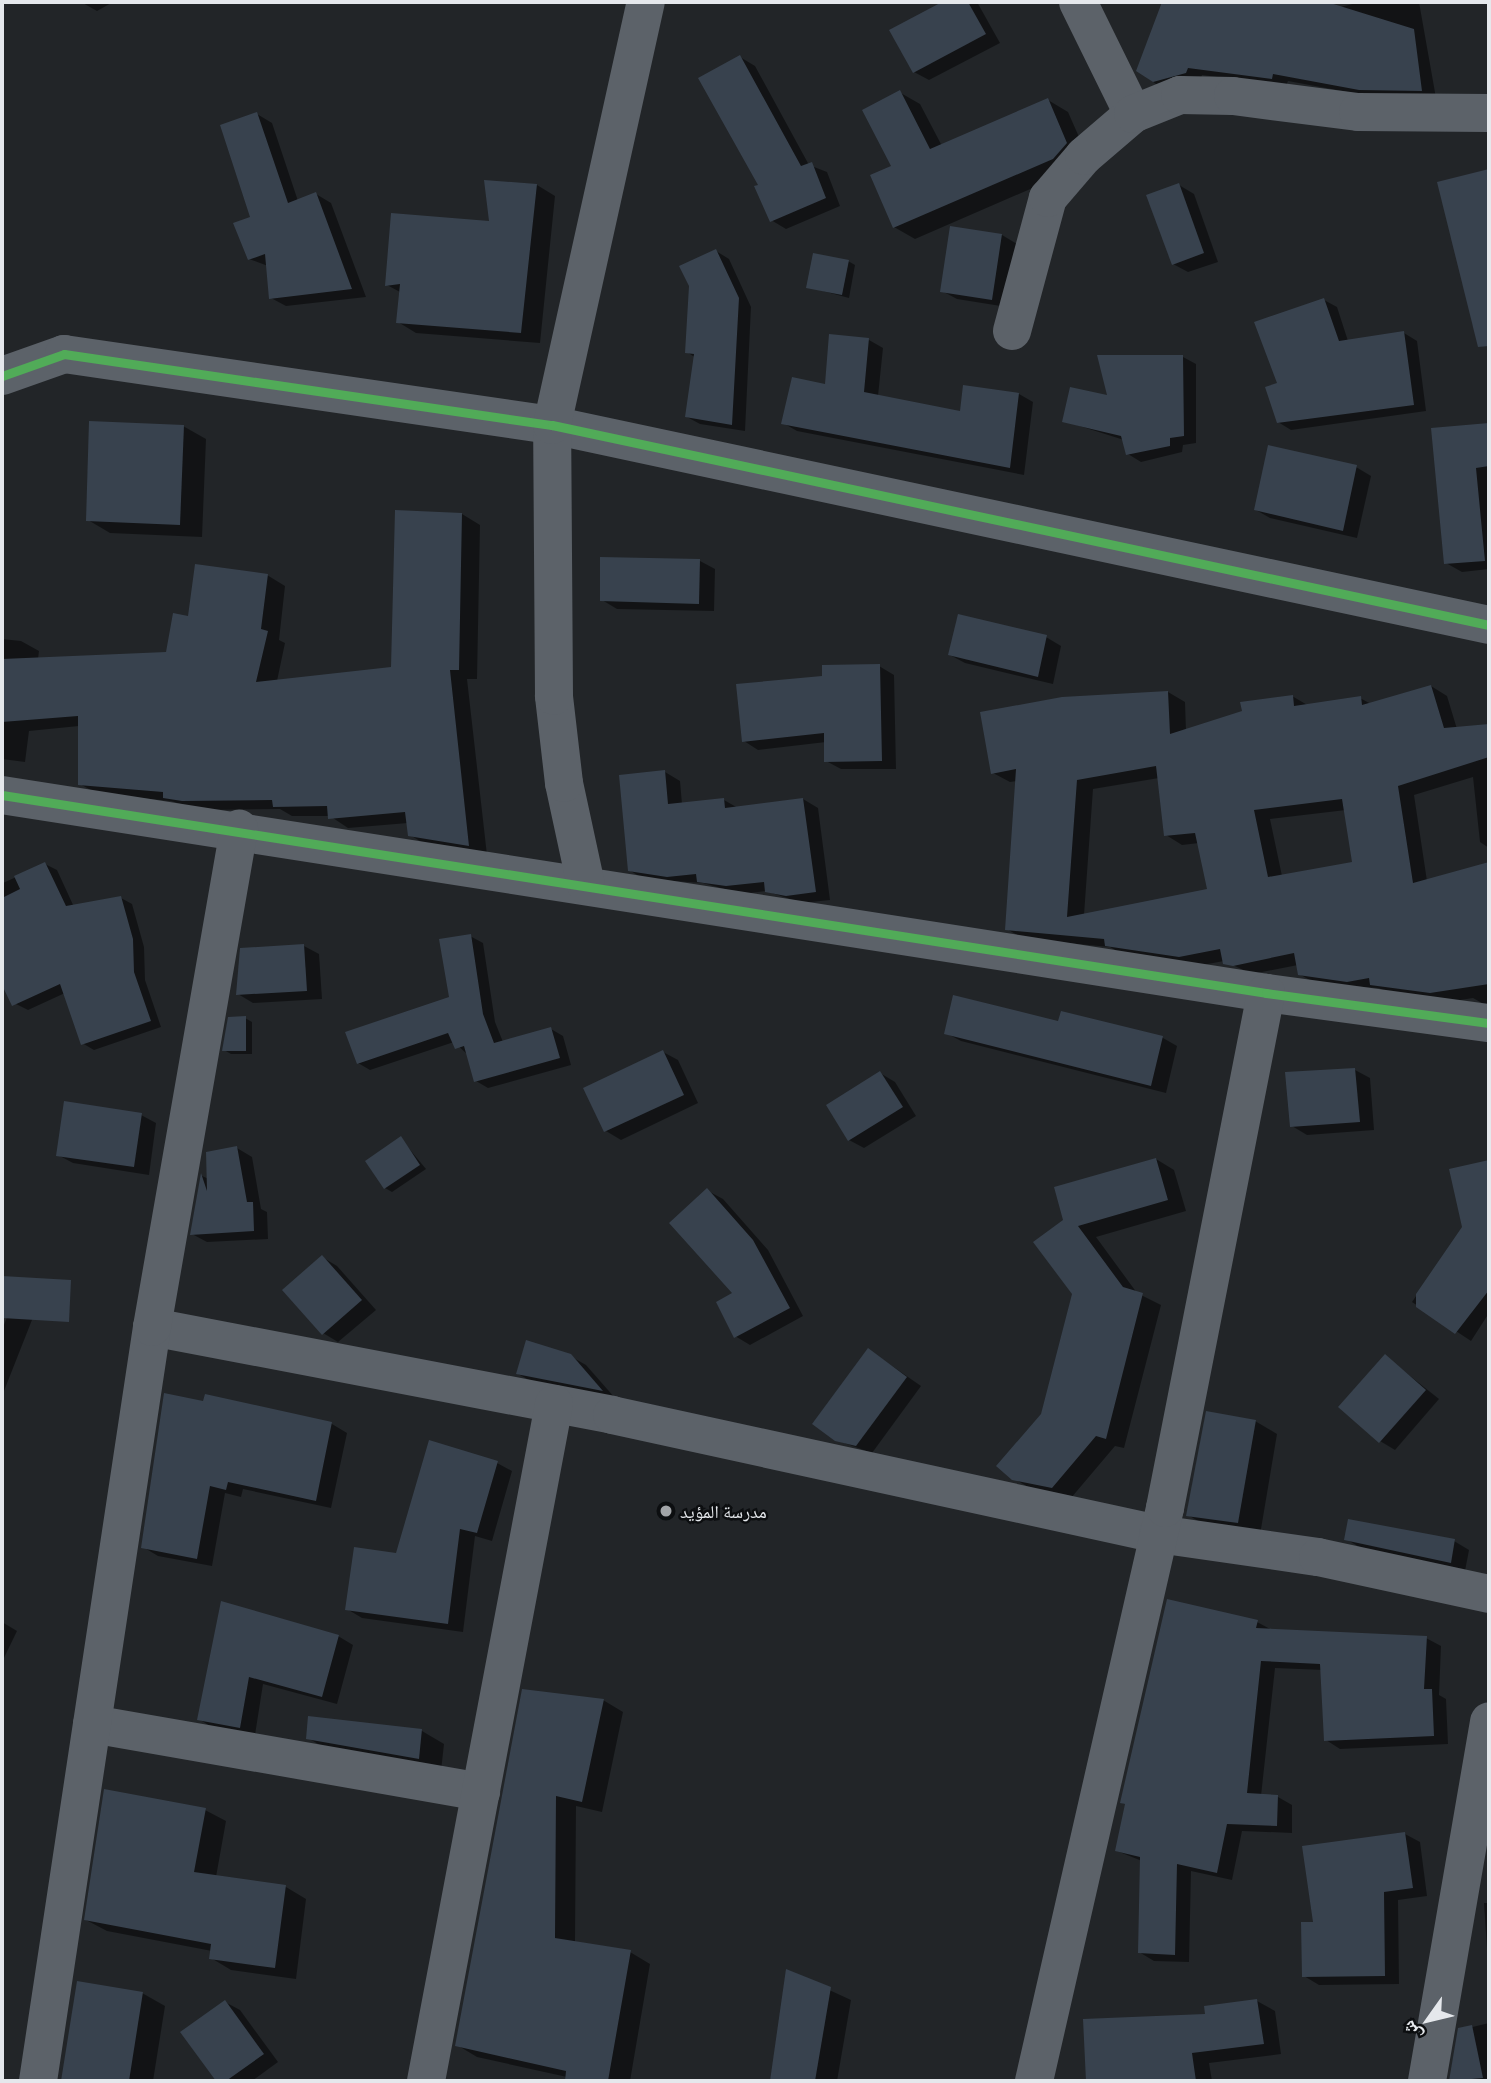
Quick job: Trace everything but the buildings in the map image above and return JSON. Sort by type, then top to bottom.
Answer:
[{"type":"street","points":[[586,885],[564,783],[554,696],[552,425],[646,2]]},
{"type":"street","points":[[1078,2],[1133,114]]},
{"type":"street","points":[[1012,331],[1048,198],[1084,156],[1133,114],[1180,95],[1233,96],[1358,111],[1489,113]]},
{"type":"street","points":[[2,376],[64,354],[552,425],[1489,625]]},
{"type":"street","points":[[2,795],[1266,993],[1489,1023]]},
{"type":"street","points":[[38,2081],[152,1327],[239,830]]},
{"type":"street","points":[[1034,2081],[1158,1534],[1266,993]]},
{"type":"street","points":[[152,1327],[554,1404],[1158,1534],[1318,1557],[1489,1594]]},
{"type":"street","points":[[426,2081],[554,1404]]},
{"type":"street","points":[[1426,2081],[1489,1721]]},
{"type":"street","points":[[92,1724],[481,1792]]},
{"type":"cycle path","points":[[2,376],[64,354],[552,425],[1489,625]]},
{"type":"cycle path","points":[[2,795],[1266,993],[1489,1023]]},
{"type":"place","name":"مدرسة المؤيد","points":[[666,1511]]}]
